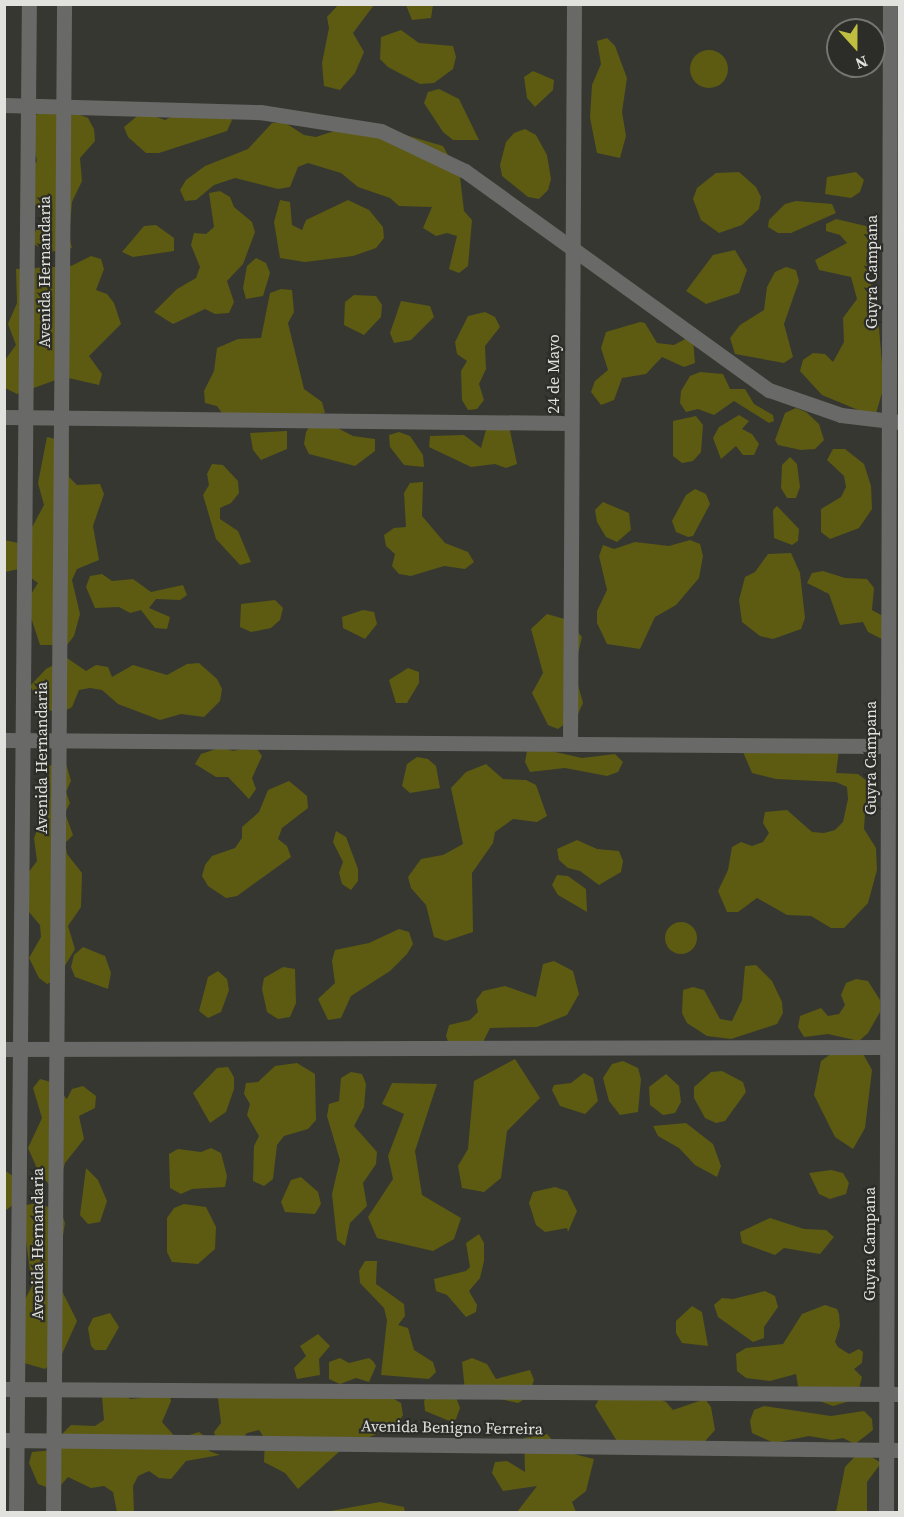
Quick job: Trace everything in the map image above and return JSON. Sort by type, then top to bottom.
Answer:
[{"type":"street","name":"Avenida Hernandaria","points":[[16,1512],[11,1440],[11,1390],[20,1049],[29,4]]},
{"type":"street","name":"Avenida Hernandaria","points":[[53,1512],[64,4]]},
{"type":"street","name":"24 de Mayo","points":[[570,744],[574,4]]},
{"type":"street","name":"Guyra Campana","points":[[886,1512],[893,1450],[887,1047],[888,746],[894,422],[890,4]]},
{"type":"street","points":[[4,105],[260,112],[381,131],[465,171],[571,250],[769,390],[841,415],[894,422]]},
{"type":"street","points":[[4,417],[571,423]]},
{"type":"street","points":[[4,740],[888,746]]},
{"type":"street","points":[[4,1049],[887,1047]]},
{"type":"street","name":"Avenida Benigno Ferreira","points":[[11,1390],[893,1394]]},
{"type":"street","name":"Avenida Benigno Ferreira","points":[[11,1440],[893,1450]]},
{"type":"shaded area","points":[[338,5],[374,5],[353,33],[364,52],[355,73],[340,90],[324,86],[322,63],[329,28],[327,17]]},
{"type":"shaded area","points":[[406,5],[433,5],[431,18],[412,20]]},
{"type":"shaded area","points":[[401,30],[419,43],[453,46],[456,57],[453,69],[434,83],[420,84],[388,67],[380,59],[381,37]]},
{"type":"shaded area","points":[[607,38],[615,46],[627,78],[622,112],[626,136],[620,158],[597,153],[590,118],[592,85],[601,64],[597,41]]},
{"type":"shaded area","points":[[709,50],[723,55],[728,69],[723,83],[709,88],[695,83],[690,69],[695,55]]},
{"type":"shaded area","points":[[533,71],[554,80],[553,90],[535,107],[527,98],[524,77]]},
{"type":"shaded area","points":[[439,89],[459,99],[479,140],[453,140],[443,132],[424,103],[428,92]]},
{"type":"shaded area","points":[[43,111],[66,116],[78,114],[88,118],[94,129],[95,141],[80,158],[82,181],[72,202],[69,237],[72,248],[50,252],[29,242],[41,222],[40,210],[32,202],[24,181],[37,161],[30,128],[32,117]]},
{"type":"shaded area","points":[[142,112],[165,120],[175,115],[224,113],[232,120],[227,131],[159,153],[146,153],[128,137],[124,127]]},
{"type":"shaded area","points":[[284,122],[304,135],[316,137],[361,122],[443,146],[460,177],[464,211],[472,220],[468,266],[459,273],[449,269],[457,236],[447,233],[436,236],[423,228],[432,207],[399,206],[390,198],[358,187],[341,173],[308,163],[298,167],[290,187],[278,189],[235,178],[214,185],[196,200],[185,201],[180,190],[186,180],[205,166],[248,149],[272,123]]},
{"type":"shaded area","points":[[525,129],[536,135],[547,155],[551,179],[548,190],[539,199],[528,197],[502,176],[500,165],[506,142],[514,133]]},
{"type":"shaded area","points":[[739,172],[756,187],[761,197],[759,209],[742,225],[719,233],[701,220],[693,199],[697,188],[716,173]]},
{"type":"shaded area","points":[[856,172],[864,180],[860,192],[851,198],[825,194],[827,177]]},
{"type":"shaded area","points":[[220,191],[230,197],[234,207],[252,222],[255,232],[243,264],[227,281],[234,302],[229,313],[215,314],[205,309],[173,324],[154,312],[177,289],[196,278],[200,267],[191,245],[194,233],[206,234],[214,227],[209,193]]},
{"type":"shaded area","points":[[280,200],[290,202],[292,225],[302,230],[306,220],[348,200],[369,210],[383,227],[384,238],[376,248],[353,256],[305,262],[280,258],[274,222]]},
{"type":"shaded area","points":[[796,201],[832,204],[836,213],[791,233],[778,233],[768,227],[769,220],[785,204]]},
{"type":"shaded area","points":[[836,219],[870,227],[866,261],[878,317],[884,386],[875,417],[822,395],[800,371],[803,360],[813,353],[825,354],[833,362],[844,342],[843,318],[857,299],[851,277],[819,270],[815,260],[847,243],[840,235],[826,231],[826,224]]},
{"type":"shaded area","points":[[156,225],[174,238],[174,251],[133,257],[122,252],[144,226]]},
{"type":"shaded area","points":[[735,250],[747,270],[739,293],[706,304],[686,291],[713,255]]},
{"type":"shaded area","points":[[91,256],[101,259],[104,269],[96,290],[107,294],[114,303],[121,324],[89,356],[102,374],[99,385],[64,377],[17,394],[5,388],[5,360],[16,345],[8,324],[17,303],[16,269],[71,266]]},
{"type":"shaded area","points":[[256,258],[266,263],[270,273],[263,296],[246,299],[243,288],[247,266]]},
{"type":"shaded area","points":[[786,267],[796,270],[799,281],[784,324],[793,357],[784,363],[735,354],[730,338],[740,325],[764,310],[767,287],[775,272]]},
{"type":"shaded area","points":[[281,289],[292,290],[294,312],[288,323],[304,389],[322,402],[325,413],[231,426],[217,406],[205,403],[204,391],[214,371],[217,348],[238,339],[261,338],[270,293]]},
{"type":"shaded area","points":[[354,295],[376,296],[382,305],[381,317],[364,335],[344,325],[345,302]]},
{"type":"shaded area","points":[[401,301],[430,306],[434,317],[411,340],[394,343],[390,333]]},
{"type":"shaded area","points":[[485,312],[495,317],[500,327],[485,346],[486,369],[479,384],[484,400],[477,409],[468,410],[462,400],[461,371],[467,361],[457,354],[455,342],[468,316]]},
{"type":"shaded area","points":[[640,322],[645,323],[657,343],[674,345],[689,337],[693,340],[695,363],[684,367],[662,357],[646,374],[622,378],[614,400],[601,405],[591,392],[595,381],[608,370],[601,348],[606,332]]},
{"type":"shaded area","points":[[700,372],[723,374],[730,389],[745,389],[754,404],[773,415],[774,421],[769,423],[734,401],[714,415],[698,409],[686,412],[680,403],[681,391],[690,376]]},
{"type":"shaded area","points":[[796,408],[806,412],[819,424],[824,440],[815,449],[801,450],[778,445],[775,440],[785,413]]},
{"type":"shaded area","points":[[739,415],[749,421],[742,429],[752,434],[759,444],[754,455],[743,455],[736,446],[721,459],[713,438],[719,427]]},
{"type":"shaded area","points":[[696,416],[703,425],[701,452],[693,461],[682,463],[673,456],[673,421]]},
{"type":"shaded area","points":[[322,420],[353,436],[375,439],[375,451],[355,466],[309,454],[304,444],[306,432],[312,423]]},
{"type":"shaded area","points":[[508,421],[517,464],[506,468],[495,464],[471,467],[429,447],[430,436],[464,435],[481,448],[487,426]]},
{"type":"shaded area","points":[[287,431],[287,449],[261,460],[253,450],[250,433]]},
{"type":"shaded area","points":[[399,432],[410,436],[423,455],[424,467],[404,465],[390,447],[389,435]]},
{"type":"shaded area","points":[[47,437],[69,442],[69,477],[77,485],[100,484],[104,494],[93,526],[99,560],[77,569],[72,580],[80,614],[74,636],[67,645],[40,645],[26,602],[38,583],[19,569],[5,572],[4,540],[23,544],[44,505],[38,483]]},
{"type":"shaded area","points":[[833,449],[845,449],[864,464],[871,486],[872,509],[859,528],[830,539],[821,532],[821,509],[841,497],[846,487],[844,476],[827,460]]},
{"type":"shaded area","points":[[790,457],[797,464],[800,487],[796,498],[787,498],[781,488],[782,465]]},
{"type":"shaded area","points":[[212,464],[223,465],[238,481],[239,493],[231,503],[220,508],[220,519],[238,531],[251,562],[240,565],[216,539],[203,495],[209,485],[207,474]]},
{"type":"shaded area","points":[[423,482],[422,516],[445,543],[468,552],[474,562],[465,569],[444,566],[411,576],[399,574],[392,566],[395,554],[386,546],[384,535],[394,528],[406,527],[404,493],[410,483]]},
{"type":"shaded area","points":[[695,489],[706,494],[710,504],[693,536],[688,537],[676,532],[672,521],[686,495]]},
{"type":"shaded area","points":[[603,502],[629,513],[631,530],[617,542],[606,537],[597,522],[595,510]]},
{"type":"shaded area","points":[[777,506],[799,529],[798,541],[792,545],[774,538],[773,510]]},
{"type":"shaded area","points":[[690,540],[700,544],[703,556],[699,578],[676,605],[655,617],[640,649],[607,644],[597,623],[597,611],[607,590],[599,556],[603,545],[614,549],[635,542],[669,546]]},
{"type":"shaded area","points":[[791,553],[800,573],[805,618],[801,629],[773,639],[760,636],[742,622],[739,600],[745,577],[755,572],[768,554]]},
{"type":"shaded area","points":[[823,571],[845,578],[867,579],[874,588],[872,610],[892,621],[884,640],[868,632],[863,622],[840,625],[829,594],[807,583],[812,573]]},
{"type":"shaded area","points":[[102,574],[112,581],[133,579],[151,592],[183,585],[187,595],[180,600],[156,599],[149,608],[170,617],[167,629],[155,628],[141,610],[130,613],[119,607],[95,608],[86,587],[90,576]]},
{"type":"shaded area","points":[[275,600],[283,608],[280,620],[271,628],[251,632],[240,627],[241,604]]},
{"type":"shaded area","points":[[363,610],[374,612],[377,624],[365,639],[343,628],[342,617]]},
{"type":"shaded area","points":[[547,614],[568,620],[582,637],[574,671],[583,703],[578,714],[558,729],[548,725],[532,693],[543,673],[531,629]]},
{"type":"shaded area","points":[[67,658],[86,671],[96,665],[108,667],[112,677],[133,665],[167,675],[187,664],[199,663],[217,679],[222,689],[220,701],[204,717],[181,714],[160,720],[118,704],[102,690],[90,688],[79,690],[72,707],[63,712],[51,711],[42,706],[30,686],[46,669]]},
{"type":"shaded area","points":[[408,668],[419,672],[419,683],[407,703],[396,703],[389,680]]},
{"type":"shaded area","points":[[255,746],[262,756],[252,778],[256,789],[249,799],[228,777],[216,777],[195,764],[201,754],[222,747],[233,751]]},
{"type":"shaded area","points":[[537,748],[582,758],[615,754],[623,762],[618,772],[607,776],[565,768],[530,772],[525,762],[527,751]]},
{"type":"shaded area","points":[[839,750],[836,773],[858,774],[867,781],[864,829],[876,848],[877,870],[868,903],[844,928],[831,928],[811,916],[787,915],[757,898],[738,912],[727,912],[718,891],[728,870],[732,847],[741,842],[752,846],[763,842],[769,833],[763,823],[765,812],[787,810],[812,832],[824,833],[835,830],[843,822],[848,799],[847,787],[836,782],[776,779],[752,773],[743,752]]},
{"type":"shaded area","points":[[417,757],[428,759],[436,766],[440,788],[410,793],[402,786],[407,764]]},
{"type":"shaded area","points":[[65,760],[71,781],[66,792],[70,803],[65,813],[73,835],[65,843],[67,854],[82,873],[81,907],[68,926],[75,949],[57,979],[47,984],[39,978],[29,958],[41,937],[40,925],[18,899],[16,889],[37,861],[34,838],[50,797],[49,766]]},
{"type":"shaded area","points":[[486,764],[503,779],[526,780],[536,785],[547,816],[537,822],[513,819],[495,832],[493,843],[472,873],[473,932],[446,941],[434,937],[426,905],[411,888],[408,877],[421,859],[443,855],[463,844],[451,788],[466,772]]},
{"type":"shaded area","points":[[289,781],[307,796],[308,808],[282,828],[278,839],[287,846],[291,857],[237,896],[226,898],[208,886],[202,876],[205,865],[212,856],[235,848],[242,838],[242,827],[259,812],[268,790]]},
{"type":"shaded area","points":[[336,831],[346,837],[358,869],[358,881],[351,890],[342,884],[339,873],[343,862],[333,842]]},
{"type":"shaded area","points":[[577,840],[597,849],[619,851],[623,861],[621,872],[599,885],[580,871],[568,868],[559,860],[557,849]]},
{"type":"shaded area","points":[[557,875],[568,876],[586,889],[587,912],[558,895],[552,885]]},
{"type":"shaded area","points":[[681,922],[692,927],[697,938],[692,949],[681,954],[670,949],[665,938],[670,927]]},
{"type":"shaded area","points":[[399,929],[409,932],[413,944],[407,954],[390,971],[351,996],[341,1018],[328,1020],[318,999],[335,983],[332,961],[335,950],[369,943]]},
{"type":"shaded area","points":[[83,947],[105,956],[111,973],[108,989],[75,977],[71,967],[74,955]]},
{"type":"shaded area","points":[[554,961],[573,971],[579,994],[567,1015],[537,1027],[490,1028],[480,1048],[470,1056],[458,1055],[450,1047],[446,1036],[449,1025],[470,1020],[478,1012],[476,1000],[483,991],[505,986],[536,997],[543,964]]},
{"type":"shaded area","points":[[756,965],[772,981],[782,1002],[783,1013],[777,1024],[731,1039],[707,1036],[687,1023],[682,1013],[683,990],[693,987],[704,990],[720,1019],[732,1021],[742,1000],[745,966]]},
{"type":"shaded area","points":[[283,967],[295,969],[296,1003],[290,1017],[278,1019],[267,1012],[262,989],[264,978]]},
{"type":"shaded area","points":[[218,971],[227,979],[229,990],[221,1012],[208,1018],[199,1011],[208,977]]},
{"type":"shaded area","points":[[856,979],[868,981],[880,1000],[880,1012],[868,1033],[859,1041],[828,1034],[804,1037],[798,1027],[800,1016],[821,1008],[828,1016],[839,1014],[845,1005],[841,995],[846,983]]},
{"type":"shaded area","points":[[839,1048],[861,1050],[872,1070],[865,1128],[853,1149],[835,1137],[814,1095],[821,1061]]},
{"type":"shaded area","points":[[515,1059],[540,1098],[507,1131],[501,1178],[484,1192],[462,1188],[458,1166],[468,1149],[474,1081]]},
{"type":"shaded area","points":[[623,1061],[638,1068],[641,1079],[638,1112],[620,1115],[609,1101],[603,1078],[612,1064]]},
{"type":"shaded area","points":[[297,1063],[315,1074],[316,1120],[308,1129],[284,1136],[277,1145],[273,1179],[264,1186],[253,1181],[254,1146],[259,1136],[247,1115],[250,1104],[244,1094],[246,1083],[258,1082],[275,1066]]},
{"type":"shaded area","points":[[228,1067],[234,1077],[234,1089],[226,1112],[210,1123],[193,1093],[217,1068]]},
{"type":"shaded area","points":[[722,1071],[743,1082],[746,1092],[725,1121],[716,1123],[705,1118],[694,1098],[694,1087],[711,1072]]},
{"type":"shaded area","points":[[351,1072],[362,1074],[366,1084],[364,1107],[354,1126],[377,1152],[376,1164],[363,1183],[367,1206],[350,1223],[345,1246],[337,1240],[332,1194],[340,1160],[327,1116],[329,1104],[339,1101],[341,1078]]},
{"type":"shaded area","points":[[584,1073],[593,1078],[598,1101],[585,1114],[560,1106],[552,1090],[554,1085],[571,1083]]},
{"type":"shaded area","points":[[666,1074],[679,1086],[681,1102],[675,1113],[663,1115],[650,1105],[649,1087]]},
{"type":"shaded area","points":[[40,1079],[51,1082],[67,1099],[72,1089],[83,1086],[96,1096],[95,1108],[79,1116],[84,1139],[65,1163],[57,1192],[40,1175],[28,1148],[42,1118],[33,1088]]},
{"type":"shaded area","points":[[392,1083],[437,1084],[415,1151],[422,1195],[461,1218],[454,1239],[433,1251],[377,1238],[368,1217],[393,1179],[388,1156],[404,1114],[382,1104]]},
{"type":"shaded area","points":[[686,1123],[713,1144],[721,1166],[717,1177],[695,1165],[679,1148],[658,1136],[653,1126]]},
{"type":"shaded area","points":[[211,1148],[221,1153],[227,1176],[225,1187],[192,1189],[181,1194],[170,1188],[169,1154],[178,1149],[201,1152]]},
{"type":"shaded area","points":[[86,1168],[98,1180],[107,1201],[100,1222],[88,1224],[80,1215]]},
{"type":"shaded area","points":[[4,1170],[23,1183],[20,1199],[5,1211]]},
{"type":"shaded area","points":[[831,1170],[843,1173],[849,1183],[846,1194],[830,1199],[819,1194],[809,1173]]},
{"type":"shaded area","points":[[301,1177],[318,1192],[321,1204],[315,1214],[285,1212],[281,1202],[291,1180]]},
{"type":"shaded area","points":[[555,1187],[567,1191],[577,1211],[568,1232],[567,1228],[545,1232],[536,1225],[529,1203],[533,1192]]},
{"type":"shaded area","points":[[38,1203],[61,1212],[65,1223],[58,1268],[62,1291],[77,1321],[62,1354],[45,1369],[24,1363],[21,1307],[32,1286],[23,1217],[26,1205]]},
{"type":"shaded area","points":[[184,1204],[206,1207],[216,1227],[215,1249],[198,1264],[172,1262],[167,1252],[167,1218],[174,1208]]},
{"type":"shaded area","points":[[770,1218],[804,1229],[826,1230],[834,1237],[820,1254],[784,1248],[775,1255],[742,1243],[740,1232]]},
{"type":"shaded area","points":[[479,1234],[484,1243],[484,1261],[480,1278],[469,1291],[477,1305],[476,1312],[466,1317],[447,1295],[436,1291],[434,1279],[466,1271],[470,1267],[466,1243]]},
{"type":"shaded area","points":[[365,1261],[377,1261],[376,1284],[404,1304],[405,1316],[398,1325],[408,1328],[414,1350],[433,1362],[436,1372],[429,1379],[381,1375],[387,1320],[384,1308],[360,1283],[359,1271]]},
{"type":"shaded area","points":[[765,1291],[775,1296],[778,1307],[764,1327],[764,1338],[753,1342],[718,1317],[714,1305],[722,1298],[733,1299]]},
{"type":"shaded area","points":[[825,1305],[837,1309],[839,1314],[840,1326],[835,1342],[838,1347],[849,1354],[859,1349],[863,1352],[862,1363],[854,1369],[862,1377],[858,1393],[850,1401],[833,1406],[811,1398],[798,1386],[796,1374],[770,1381],[746,1378],[737,1371],[736,1354],[746,1348],[783,1344],[802,1314]]},
{"type":"shaded area","points":[[692,1306],[702,1312],[708,1346],[682,1343],[676,1333],[676,1321]]},
{"type":"shaded area","points":[[110,1313],[119,1327],[106,1350],[95,1350],[91,1346],[88,1328],[93,1318]]},
{"type":"shaded area","points":[[318,1334],[330,1346],[319,1359],[320,1375],[297,1379],[294,1368],[306,1356],[300,1346]]},
{"type":"shaded area","points":[[340,1358],[349,1363],[369,1358],[373,1361],[376,1366],[369,1382],[356,1378],[340,1384],[329,1379],[329,1362]]},
{"type":"shaded area","points":[[472,1358],[487,1364],[496,1379],[530,1370],[534,1380],[528,1397],[518,1403],[465,1391],[462,1362]]},
{"type":"shaded area","points":[[158,1383],[169,1390],[171,1401],[162,1422],[177,1439],[199,1432],[208,1439],[209,1451],[220,1455],[186,1461],[171,1479],[159,1478],[149,1471],[138,1476],[133,1486],[134,1512],[117,1512],[113,1492],[104,1486],[91,1488],[68,1477],[61,1485],[49,1488],[38,1484],[29,1463],[32,1452],[54,1450],[63,1445],[63,1433],[71,1425],[95,1426],[104,1420],[102,1397],[111,1390],[122,1390],[130,1399],[141,1398]]},
{"type":"shaded area","points":[[372,1386],[401,1403],[403,1415],[397,1425],[342,1449],[298,1489],[285,1473],[264,1462],[265,1439],[259,1430],[247,1433],[240,1442],[217,1443],[214,1432],[221,1423],[217,1390]]},
{"type":"shaded area","points":[[431,1392],[456,1397],[460,1408],[456,1419],[452,1422],[425,1411],[424,1401]]},
{"type":"shaded area","points":[[645,1392],[666,1402],[673,1410],[705,1399],[711,1407],[715,1430],[699,1448],[620,1446],[595,1406],[601,1396]]},
{"type":"shaded area","points":[[764,1406],[831,1416],[864,1411],[872,1419],[873,1430],[855,1444],[843,1438],[832,1440],[809,1436],[774,1443],[752,1433],[750,1421],[754,1410]]},
{"type":"shaded area","points":[[547,1434],[562,1451],[594,1459],[586,1491],[572,1502],[576,1512],[517,1512],[537,1486],[503,1491],[492,1473],[495,1462],[507,1461],[525,1472],[524,1438]]},
{"type":"shaded area","points":[[861,1450],[881,1463],[867,1482],[867,1512],[836,1512],[845,1467]]},
{"type":"shaded area","points":[[380,1502],[404,1507],[405,1512],[325,1512]]}]
